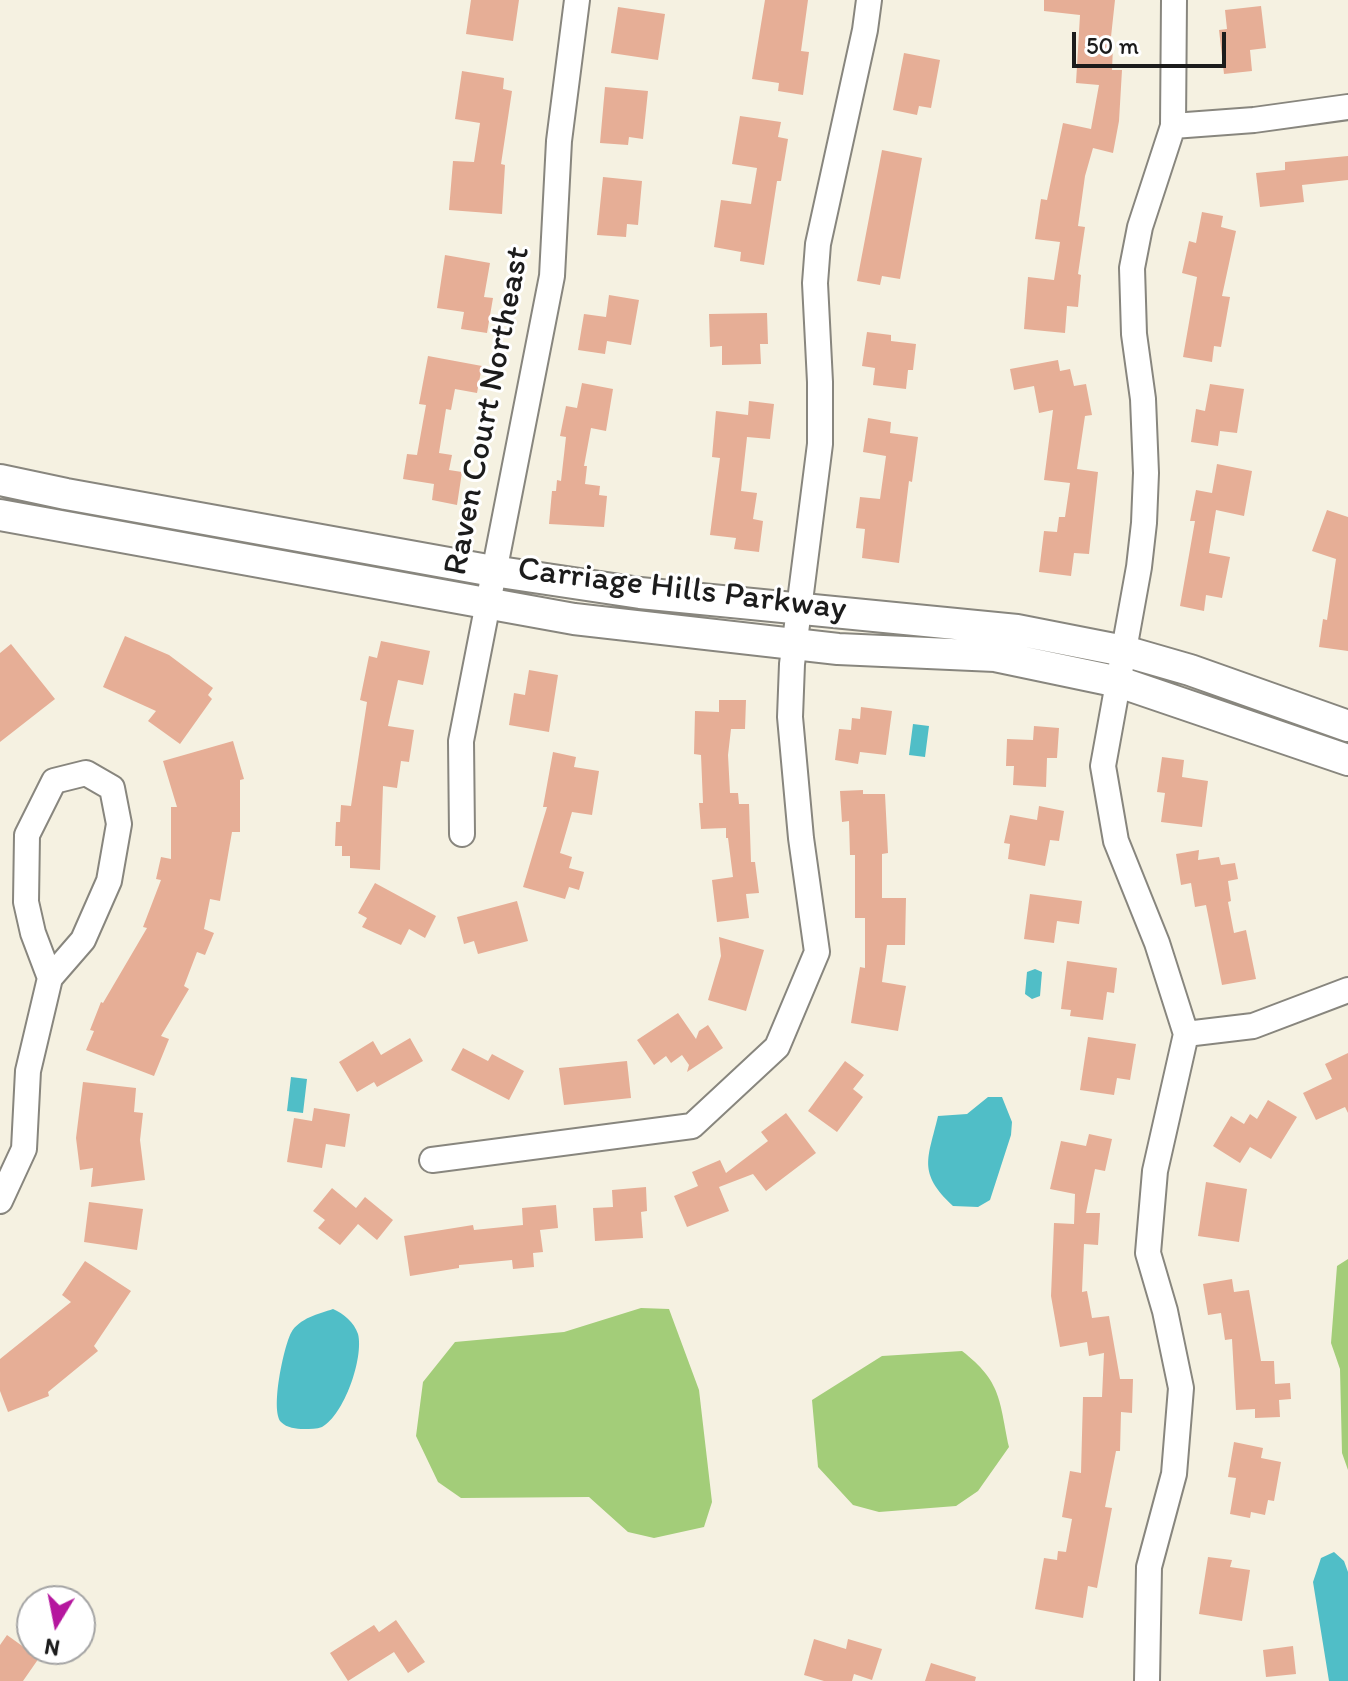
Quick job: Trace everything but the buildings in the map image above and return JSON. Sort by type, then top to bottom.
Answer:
[{"type":"street","name":"Raven Court Northeast","points":[[462,834],[461,741],[552,276],[559,141],[577,0]]},
{"type":"street","points":[[432,1160],[692,1126],[777,1047],[817,952],[801,838],[790,717],[795,643],[820,444],[815,283],[818,244],[869,0]]},
{"type":"street","points":[[1147,1681],[1149,1567],[1174,1474],[1181,1388],[1165,1311],[1148,1253],[1155,1171],[1186,1034],[1157,943],[1116,841],[1103,766],[1141,552],[1146,473],[1143,399],[1131,302],[1132,268],[1140,227],[1173,126],[1174,0]]},
{"type":"street","points":[[1173,126],[1254,120],[1348,107]]},
{"type":"street","name":"Carriage Hills Parkway","points":[[0,480],[493,571],[640,593],[1017,630],[1124,651],[1190,670],[1348,726]]},
{"type":"street","name":"Carriage Hills Parkway","points":[[0,515],[574,619],[838,649],[995,656],[1119,682],[1348,760]]},
{"type":"street","points":[[0,1201],[24,1149],[28,1071],[50,978],[83,940],[109,881],[119,824],[112,788],[86,773],[54,781],[27,835],[26,902],[33,933],[50,978]]},
{"type":"street","points":[[1186,1034],[1253,1026],[1348,990]]},
{"type":"green space","points":[[1348,1259],[1348,1470],[1342,1453],[1340,1369],[1331,1343],[1337,1266]]},
{"type":"green space","points":[[641,1308],[669,1309],[699,1390],[712,1502],[704,1527],[654,1538],[628,1532],[589,1497],[461,1498],[438,1482],[416,1436],[423,1382],[455,1342],[564,1332]]},
{"type":"green space","points":[[962,1351],[985,1372],[997,1393],[1009,1447],[978,1491],[956,1506],[879,1512],[853,1505],[818,1467],[812,1400],[882,1356]]},
{"type":"water","points":[[913,724],[929,726],[925,757],[909,755]]},
{"type":"water","points":[[1035,969],[1042,972],[1040,996],[1032,999],[1025,994],[1027,972]]},
{"type":"water","points":[[291,1077],[307,1079],[303,1113],[287,1111]]},
{"type":"water","points":[[988,1097],[1002,1097],[1012,1122],[1011,1135],[990,1200],[978,1207],[953,1206],[934,1184],[928,1164],[938,1116],[967,1114]]},
{"type":"water","points":[[333,1309],[348,1319],[358,1334],[358,1357],[345,1399],[322,1427],[289,1427],[281,1422],[277,1405],[279,1378],[288,1340],[299,1324]]},
{"type":"water","points":[[1334,1552],[1344,1561],[1348,1572],[1348,1681],[1329,1681],[1313,1582],[1321,1558]]}]
